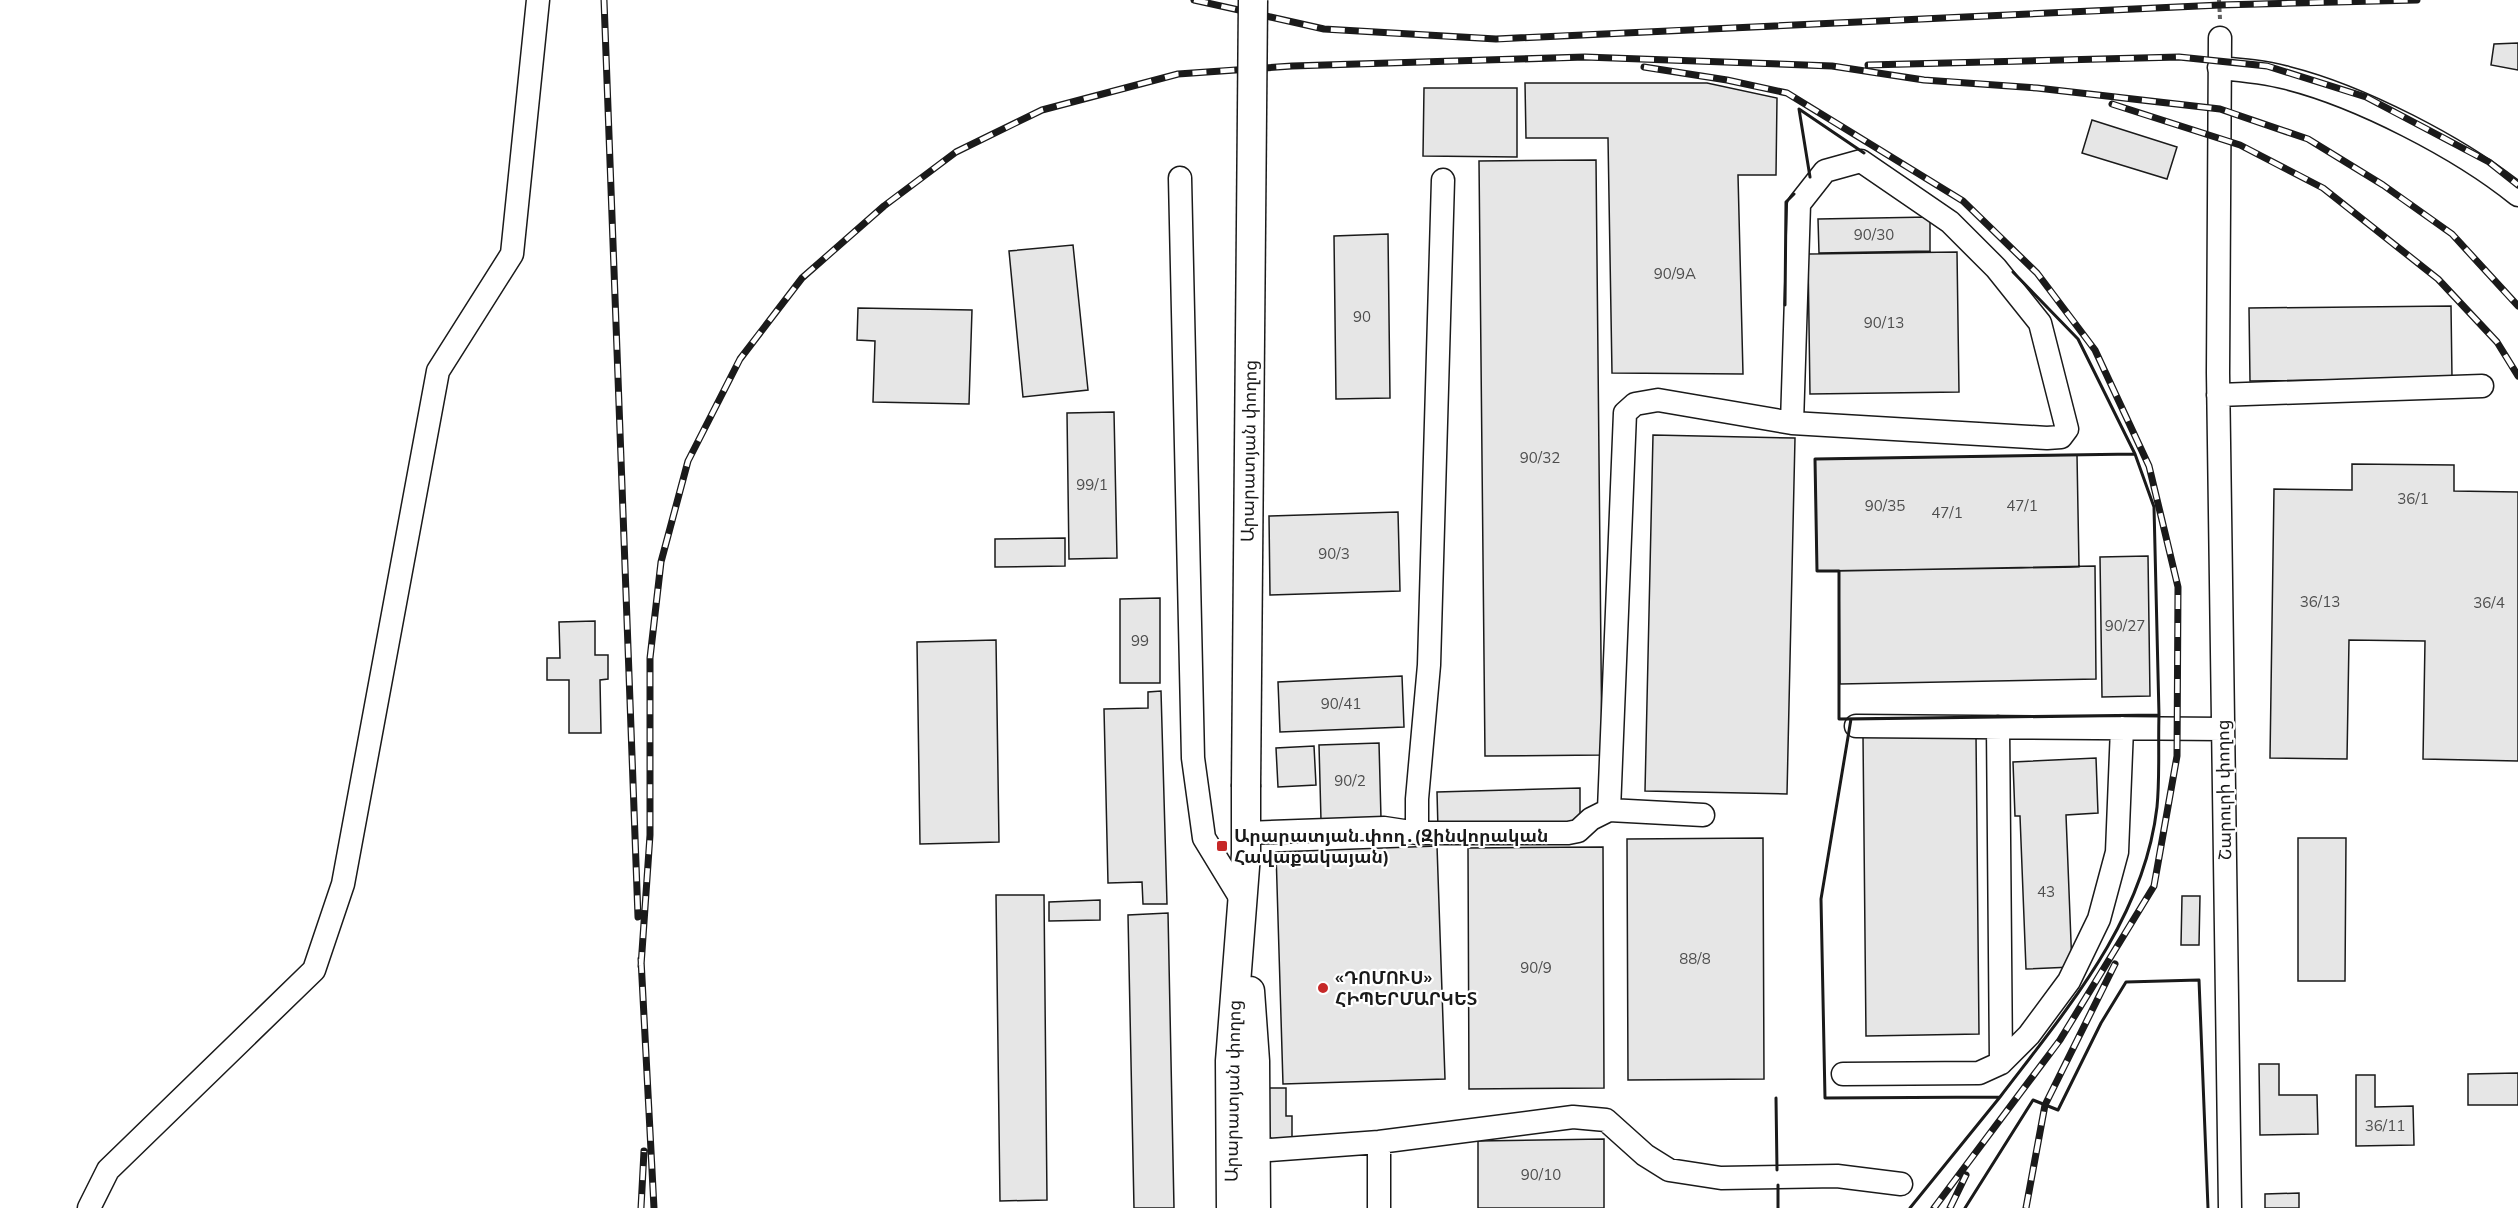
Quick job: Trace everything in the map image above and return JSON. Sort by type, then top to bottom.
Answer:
[{"type":"main road","name":"Արարատյան փողոց","points":[[1231,1208],[1230,1061],[1243,902],[1246,832],[1253,0]]},
{"type":"main road","name":"Արարատյան փողոց","points":[[1243,902],[1255,1061],[1256,1208]]},
{"type":"street","points":[[89,1208],[108,1170],[314,970],[343,884],[438,371],[512,254],[538,0]]},
{"type":"street","name":"Շարուրի փողոց","points":[[2220,38],[2218,384],[2230,1208]]},
{"type":"street","points":[[2219,68],[2288,78],[2365,106],[2454,151],[2518,195]]},
{"type":"street","points":[[1608,810],[1625,413],[1635,404],[1658,400],[1792,423],[2047,438],[2061,437],[2067,429],[2040,323],[1996,268],[1950,222],[1860,161],[1825,171],[1799,204],[1792,423]]},
{"type":"street","points":[[1180,178],[1193,758],[1204,838],[1243,902]]},
{"type":"street","points":[[1417,833],[1417,799],[1429,665],[1443,180]]},
{"type":"street","points":[[2218,384],[2482,386]]},
{"type":"street","points":[[1856,726],[2223,729]]},
{"type":"street","points":[[1998,727],[2001,1063]]},
{"type":"street","points":[[1843,1074],[1979,1073],[2001,1063],[2029,1035],[2069,981],[2099,919],[2117,852],[2122,728]]},
{"type":"street","points":[[1246,832],[1384,828],[1417,833],[1568,833],[1578,831],[1591,819],[1608,810],[1703,815]]},
{"type":"street","points":[[1256,1151],[1379,1142],[1573,1118],[1606,1120],[1645,1155],[1669,1170],[1721,1178],[1837,1176],[1901,1184]]},
{"type":"street","points":[[1379,1142],[1379,1208]]},
{"type":"building","points":[[2518,43],[2518,70],[2491,65],[2494,44]]},
{"type":"building","points":[[1525,83],[1707,83],[1777,98],[1776,175],[1738,175],[1743,374],[1612,373],[1608,138],[1526,138]]},
{"type":"building","points":[[1424,88],[1517,88],[1517,157],[1423,156]]},
{"type":"building","points":[[2092,120],[2177,147],[2167,179],[2082,153]]},
{"type":"building","points":[[1596,160],[1602,755],[1485,756],[1479,161]]},
{"type":"building","points":[[1930,217],[1930,251],[1819,253],[1818,219]]},
{"type":"building","points":[[1388,234],[1390,398],[1336,399],[1334,236]]},
{"type":"building","points":[[1073,245],[1088,390],[1023,397],[1009,251]]},
{"type":"building","points":[[1957,252],[1959,392],[1810,394],[1808,254]]},
{"type":"building","points":[[2451,306],[2452,378],[2250,381],[2249,308]]},
{"type":"building","points":[[858,308],[972,310],[969,404],[873,402],[875,341],[857,340]]},
{"type":"building","points":[[1114,412],[1117,558],[1069,559],[1067,413]]},
{"type":"building","points":[[1653,435],[1795,438],[1787,794],[1645,791]]},
{"type":"building","points":[[2077,455],[2079,567],[1817,571],[1815,459]]},
{"type":"building","points":[[2352,464],[2454,465],[2454,491],[2518,492],[2518,761],[2423,759],[2425,641],[2349,640],[2347,759],[2270,758],[2274,489],[2352,490]]},
{"type":"building","points":[[1398,512],[1400,591],[1270,595],[1269,516]]},
{"type":"building","points":[[1065,538],[1065,566],[995,567],[995,539]]},
{"type":"building","points":[[2148,556],[2150,696],[2102,697],[2100,557]]},
{"type":"building","points":[[2095,566],[2096,679],[1840,684],[1839,571]]},
{"type":"building","points":[[1160,598],[1160,683],[1120,683],[1120,599]]},
{"type":"building","points":[[595,621],[595,655],[608,655],[608,679],[600,680],[601,733],[569,733],[569,680],[547,680],[547,658],[560,658],[559,622]]},
{"type":"building","points":[[996,640],[999,842],[920,844],[917,642]]},
{"type":"building","points":[[1402,676],[1404,727],[1280,732],[1278,682]]},
{"type":"building","points":[[1161,691],[1167,904],[1143,904],[1142,882],[1108,883],[1104,709],[1148,708],[1148,692]]},
{"type":"building","points":[[1976,735],[1979,1034],[1866,1036],[1863,736]]},
{"type":"building","points":[[1379,743],[1381,818],[1321,820],[1319,745]]},
{"type":"building","points":[[1314,746],[1316,785],[1278,787],[1276,748]]},
{"type":"building","points":[[2096,758],[2098,813],[2066,815],[2072,967],[2026,969],[2020,816],[2015,816],[2013,762]]},
{"type":"building","points":[[1580,788],[1580,825],[1438,829],[1437,792]]},
{"type":"building","points":[[1763,838],[1764,1079],[1628,1080],[1627,839]]},
{"type":"building","points":[[2298,838],[2346,838],[2345,981],[2298,981]]},
{"type":"building","points":[[1437,846],[1445,1079],[1283,1084],[1276,852]]},
{"type":"building","points":[[1603,847],[1604,1088],[1469,1089],[1468,848]]},
{"type":"building","points":[[996,895],[1044,895],[1047,1200],[1000,1201]]},
{"type":"building","points":[[2182,896],[2200,896],[2199,945],[2181,945]]},
{"type":"building","points":[[1100,900],[1100,920],[1049,921],[1049,902]]},
{"type":"building","points":[[1168,913],[1174,1208],[1134,1208],[1128,915]]},
{"type":"building","points":[[2259,1064],[2279,1064],[2279,1095],[2317,1095],[2318,1134],[2260,1135]]},
{"type":"building","points":[[2518,1073],[2518,1105],[2468,1105],[2468,1074]]},
{"type":"building","points":[[2356,1075],[2375,1075],[2375,1107],[2413,1106],[2414,1145],[2356,1146]]},
{"type":"building","points":[[1262,1088],[1286,1088],[1286,1116],[1292,1116],[1292,1141],[1275,1141],[1262,1131]]},
{"type":"building","points":[[1604,1139],[1604,1208],[1478,1208],[1478,1141]]},
{"type":"building","points":[[2299,1193],[2299,1208],[2265,1208],[2265,1194]]},
{"type":"railway","points":[[604,0],[638,917]]},
{"type":"railway","points":[[1194,0],[1324,29],[1496,39],[2220,5],[2417,0]]},
{"type":"railway","points":[[641,966],[650,835],[650,658],[661,562],[688,461],[740,359],[802,278],[884,206],[956,152],[1042,110],[1178,74],[1292,66],[1585,57],[1832,66],[1924,80],[2037,88],[2220,109],[2308,139],[2383,185],[2452,234],[2518,306]]},
{"type":"railway","points":[[1868,65],[2179,57],[2267,66],[2366,97],[2489,162],[2518,185]]},
{"type":"railway","points":[[1644,67],[1727,80],[1787,93],[1963,201],[2037,273],[2095,350],[2149,466],[2178,587],[2177,756],[2154,886],[2060,1040],[1934,1208]]},
{"type":"railway","points":[[2112,104],[2240,145],[2323,188],[2438,279],[2497,342],[2518,376]]},
{"type":"railway","points":[[641,959],[654,1208]]},
{"type":"railway","points":[[2026,1208],[2045,1105],[2115,964]]},
{"type":"railway","points":[[641,1208],[644,1151]]},
{"type":"railway","points":[[1950,1208],[1966,1175]]},
{"type":"wall","points":[[1810,177],[1799,109],[1864,153]]},
{"type":"wall","points":[[1785,305],[1786,202],[1794,194]]},
{"type":"wall","points":[[2013,272],[2078,339],[2135,454]]},
{"type":"wall","points":[[2135,454],[2154,507],[2159,715],[1839,719],[1839,571],[1817,571],[1815,459],[2135,454]]},
{"type":"wall","points":[[2159,715],[2157,807],[2149,848],[2136,888],[2099,961],[2076,996],[2000,1097],[1825,1098],[1821,899],[1851,719],[2159,715]]},
{"type":"wall","points":[[1965,1208],[2033,1100],[2058,1110],[2101,1023],[2126,982],[2199,980],[2208,1208]]},
{"type":"wall","points":[[1910,1208],[2000,1097]]},
{"type":"wall","points":[[1776,1098],[1777,1170]]},
{"type":"wall","points":[[1778,1185],[1778,1208]]},
{"type":"place","name":"Արարատյան փող․(Զինվորական Հավաքակայան)","points":[[1222,846]]},
{"type":"place","name":"«ԴՈՄՈՒՍ» ՀԻՊԵՐՄԱՐԿԵՏ","points":[[1323,988]]}]
